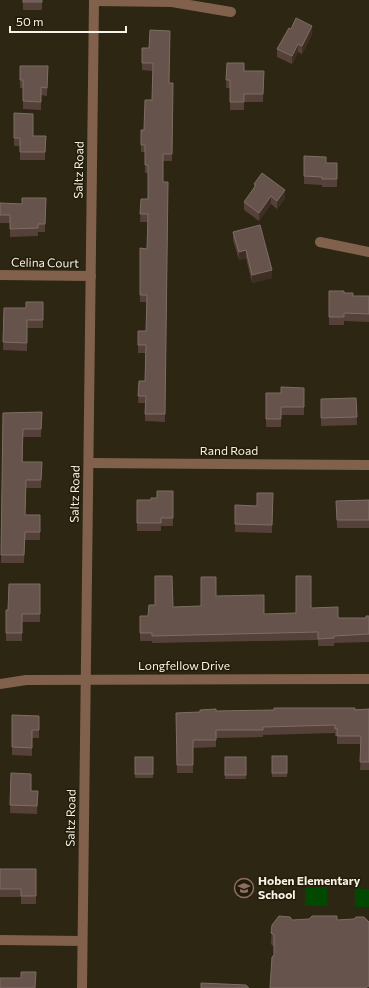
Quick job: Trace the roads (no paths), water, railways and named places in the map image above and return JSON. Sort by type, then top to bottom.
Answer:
[{"type":"street","points":[[94,1],[172,2],[231,12]]},
{"type":"street","name":"Saltz Road","points":[[82,988],[94,1]]},
{"type":"street","points":[[320,242],[369,252]]},
{"type":"street","name":"Celina Court","points":[[0,275],[90,276]]},
{"type":"street","name":"Rand Road","points":[[89,462],[369,465]]},
{"type":"street","name":"Longfellow Drive","points":[[0,684],[26,680],[369,679]]},
{"type":"street","points":[[0,940],[82,940]]},
{"type":"place","name":"Hoben Elementary School","points":[[244,888]]}]
